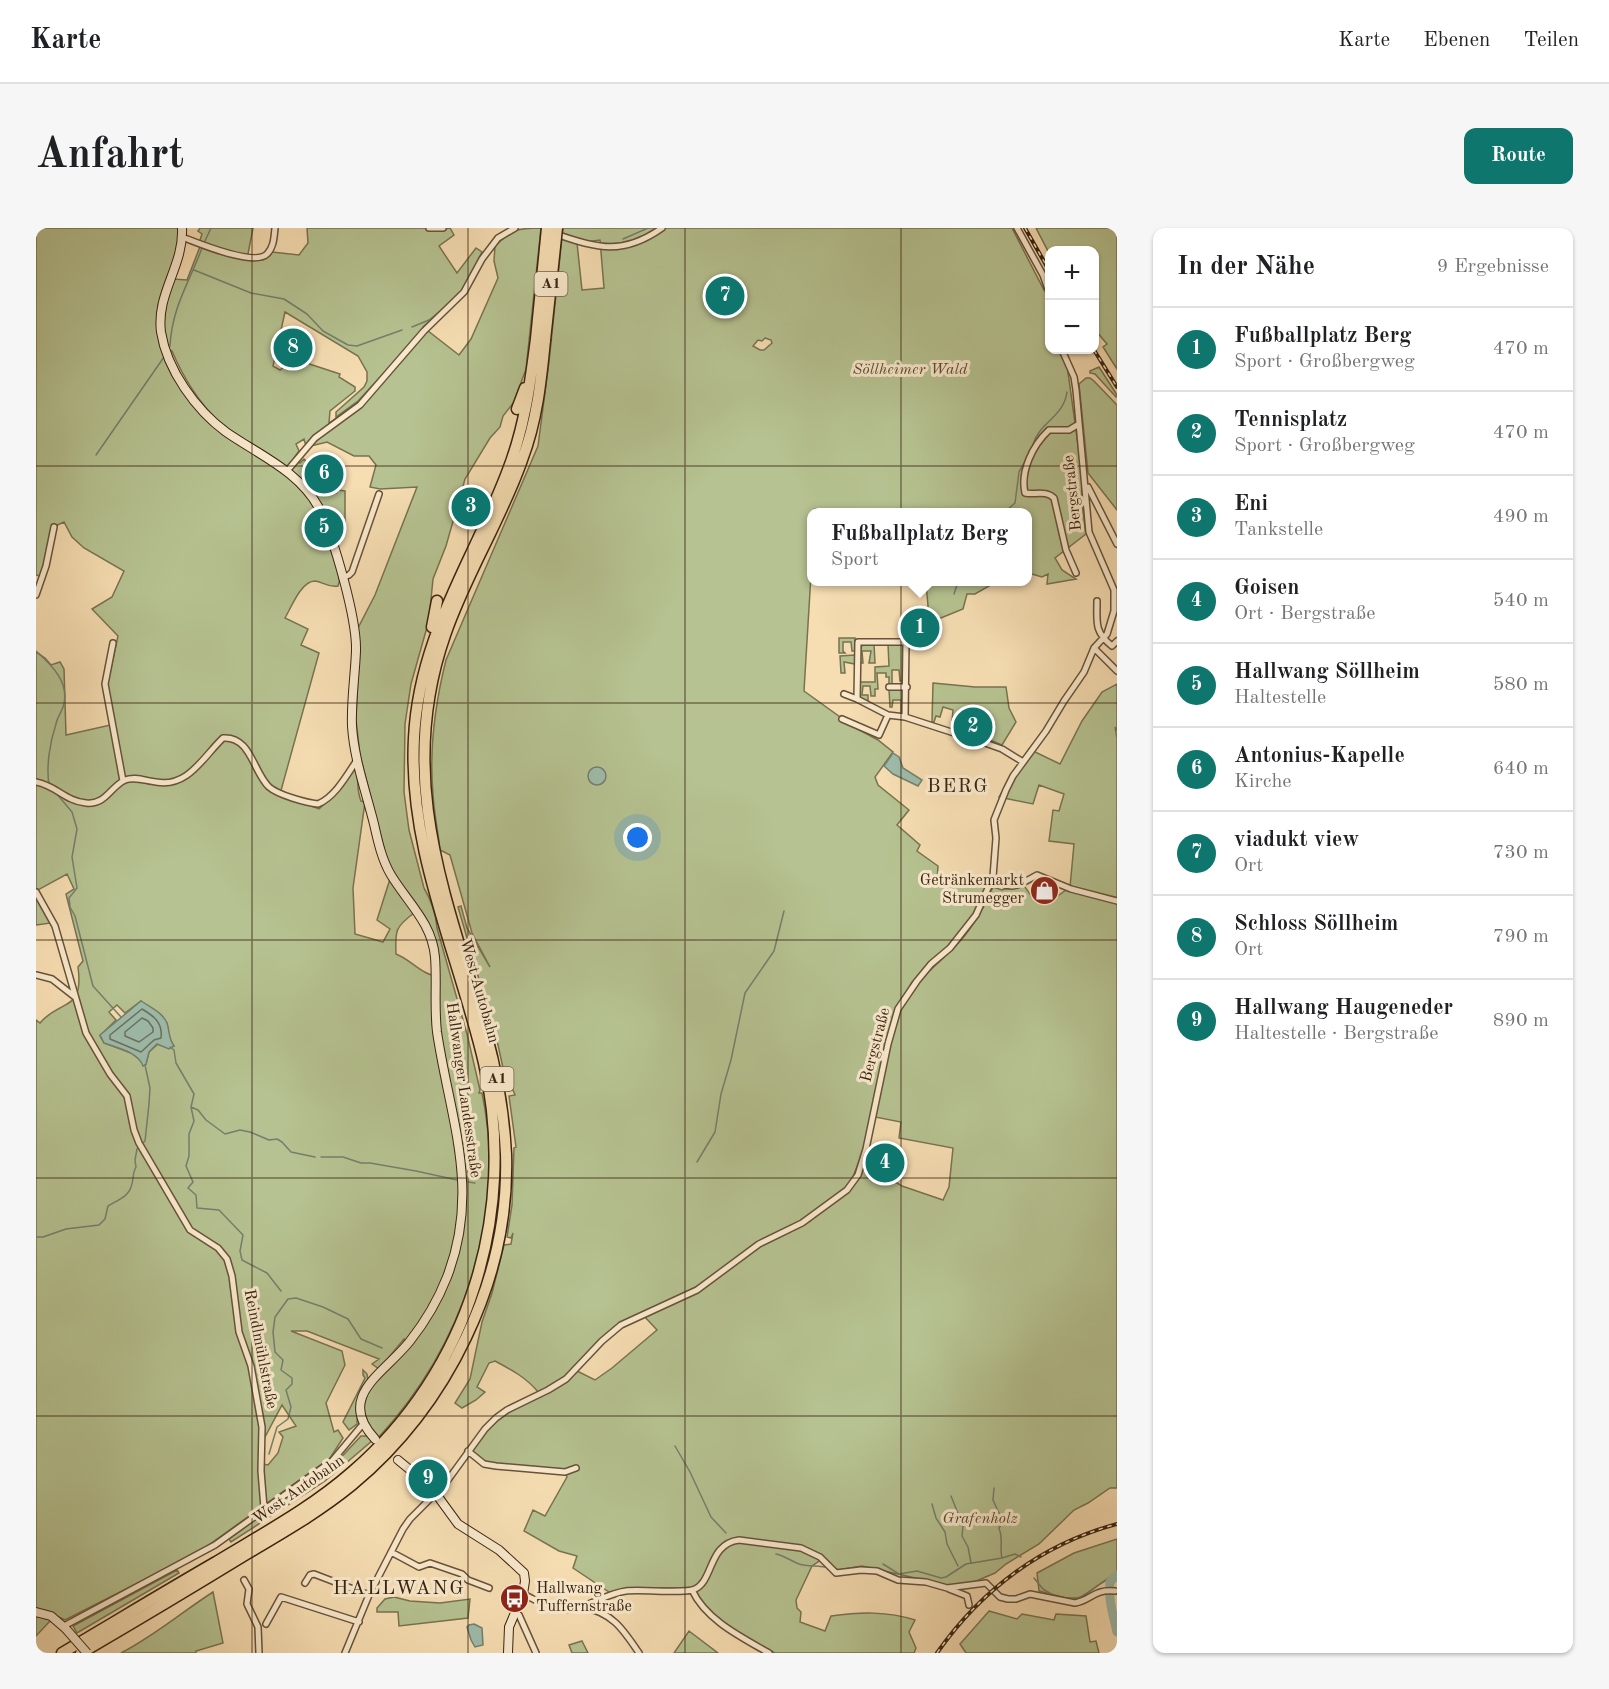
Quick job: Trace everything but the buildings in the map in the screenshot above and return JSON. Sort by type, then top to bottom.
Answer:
[{"type":"highway","name":"A1","points":[[541,339],[547,228]]},
{"type":"highway","name":"A1","points":[[541,339],[557,228]]},
{"type":"highway","name":"West Autobahn","points":[[62,1653],[286,1520],[353,1471],[396,1428],[432,1380],[474,1291],[485,1251],[492,1211],[495,1130],[481,1051],[430,876],[418,816],[414,776],[415,724],[425,666],[432,641],[515,451],[526,410],[533,363],[541,339]]},
{"type":"highway","name":"West Autobahn","points":[[81,1653],[292,1527],[338,1496],[368,1471],[407,1431],[431,1399],[459,1352],[484,1293],[493,1263],[502,1210],[506,1157],[503,1114],[486,1033],[433,848],[424,783],[424,729],[430,690],[445,635],[526,451],[539,398],[541,339]]},
{"type":"highway","points":[[517,409],[533,363]]},
{"type":"highway","points":[[432,641],[430,632],[436,601]]},
{"type":"street","name":"Hallwanger Landesstraße","points":[[182,228],[178,258],[164,292],[160,311],[162,335],[169,359],[186,389],[218,425],[287,471],[306,489],[319,508],[342,578],[356,642],[352,718],[358,759],[386,866],[424,921],[433,945],[437,1029],[460,1151],[463,1189],[458,1241],[447,1278],[429,1312],[410,1341],[372,1380],[363,1393],[359,1410],[363,1424]]},
{"type":"street","points":[[182,237],[206,246],[259,258],[267,254],[274,242],[275,228]]},
{"type":"street","points":[[429,228],[443,228]]},
{"type":"street","points":[[287,471],[315,438],[360,405],[424,331],[464,292],[482,259],[498,238],[514,228]]},
{"type":"street","points":[[540,228],[587,244],[610,248],[633,244],[662,228]]},
{"type":"street","points":[[1017,228],[1045,281]]},
{"type":"street","name":"Bergstraße","points":[[345,1653],[369,1595],[410,1519],[445,1484],[485,1429],[496,1418],[566,1379],[602,1341],[621,1325],[697,1290],[759,1244],[802,1223],[847,1190],[858,1175],[864,1158],[888,1044],[898,1010],[916,981],[963,934],[976,915],[993,877],[996,838],[994,820],[1006,789],[1084,672],[1094,648],[1110,626],[1115,594],[1089,532],[1086,481],[1074,377],[1064,354]]},
{"type":"street","points":[[1076,573],[1066,550],[1054,498],[1047,493],[1034,495],[1025,493],[1023,483],[1025,468],[1044,434],[1049,430],[1069,430],[1079,424]]},
{"type":"street","points":[[1086,481],[1117,544]]},
{"type":"street","points":[[342,578],[349,576],[352,572],[379,494]]},
{"type":"street","points":[[36,595],[46,566],[54,527]]},
{"type":"street","points":[[1097,601],[1097,629],[1102,639],[1112,646],[1117,641]]},
{"type":"street","points":[[857,699],[858,642],[914,642]]},
{"type":"street","points":[[905,717],[906,642]]},
{"type":"street","points":[[113,644],[105,684],[123,781]]},
{"type":"street","points":[[1094,648],[1117,671]]},
{"type":"street","points":[[889,687],[907,687]]},
{"type":"street","points":[[844,694],[888,716],[905,717],[985,743],[1002,749],[1023,762]]},
{"type":"street","points":[[842,719],[879,735],[888,716]]},
{"type":"street","points":[[36,782],[48,785],[72,801],[93,803],[107,797],[123,781],[136,778],[158,783],[179,780],[199,765],[223,738],[230,738],[243,746],[267,786],[274,791],[318,804],[324,802],[342,782],[358,759]]},
{"type":"street","points":[[993,877],[1003,886],[1014,887],[1037,875],[1071,889],[1117,901]]},
{"type":"street","name":"Reindlmühlstraße","points":[[36,892],[55,926],[86,1033],[110,1074],[128,1096],[134,1130],[140,1145],[190,1230],[218,1248],[227,1259],[232,1276],[239,1332],[251,1366],[262,1427],[261,1470],[264,1508]]},
{"type":"street","points":[[36,975],[52,979],[76,998]]},
{"type":"street","points":[[65,1628],[202,1553],[249,1521],[332,1461],[363,1424],[375,1439]]},
{"type":"street","points":[[468,1451],[484,1464],[495,1466],[565,1472],[576,1468]]},
{"type":"street","points":[[398,1460],[436,1493],[458,1524],[499,1550],[522,1570],[525,1581],[523,1594],[507,1636],[508,1653]]},
{"type":"street","points":[[523,1594],[558,1610],[582,1607],[610,1594],[626,1591],[692,1590],[703,1581],[722,1548],[729,1542],[739,1540],[801,1548],[820,1557],[836,1572],[877,1571],[898,1580],[926,1582],[967,1596],[969,1605]]},
{"type":"street","points":[[391,1552],[419,1567],[430,1563],[462,1574],[484,1588],[489,1588]]},
{"type":"street","points":[[305,1583],[310,1575],[314,1574],[369,1595]]},
{"type":"street","points":[[244,1580],[249,1589],[247,1604],[258,1627],[259,1653]]},
{"type":"street","points":[[947,1588],[986,1583],[1000,1597],[1008,1599],[1030,1594],[1075,1603],[1097,1591],[1114,1591]]},
{"type":"street","points":[[692,1590],[703,1608],[725,1626],[769,1653]]},
{"type":"street","points":[[266,1624],[281,1597],[359,1622]]},
{"type":"street","points":[[582,1607],[604,1613],[620,1627],[639,1653]]},
{"type":"street","points":[[36,1612],[51,1616],[87,1653]]},
{"type":"street","points":[[515,1612],[519,1614],[536,1653]]},
{"type":"green space","points":[[36,228],[179,228],[176,257],[158,305],[159,337],[201,412],[248,442],[218,421],[186,379],[172,351],[168,351],[164,315],[168,298],[173,279],[187,280],[201,244],[199,243],[202,234],[198,231],[200,228],[253,228],[247,259],[258,260],[264,259],[272,252],[299,255],[308,243],[307,228],[426,228],[434,231],[450,228],[454,235],[439,246],[457,273],[476,248],[482,252],[459,295],[423,327],[459,355],[471,339],[498,278],[494,261],[495,246],[516,231],[541,228],[526,369],[514,402],[465,479],[446,546],[433,579],[429,620],[411,684],[405,724],[404,792],[409,830],[467,1034],[479,1093],[482,1093],[488,1140],[489,1186],[483,1233],[471,1278],[455,1322],[433,1363],[408,1402],[378,1438],[366,1423],[363,1412],[364,1402],[374,1382],[407,1349],[404,1339],[379,1369],[372,1364],[379,1359],[307,1331],[291,1331],[342,1351],[345,1365],[326,1403],[334,1432],[338,1430],[343,1438],[330,1458],[199,1552],[65,1620],[59,1617],[49,1622],[36,1636],[36,1020],[40,1023],[74,998],[78,992],[78,967],[83,961],[66,894],[74,889],[67,874],[36,891],[36,652],[51,665],[60,662],[64,669],[66,735],[115,724],[107,687],[118,636],[92,609],[112,597],[124,571],[84,548],[72,537],[64,522],[53,527],[50,546],[40,576],[36,575]],"holes":[[[285,312],[358,356],[367,372],[364,387],[336,412],[336,417],[358,401],[394,362],[359,402],[329,423],[330,411],[355,391],[355,387],[339,377],[340,374],[291,358],[280,370],[273,366]],[[304,439],[305,443],[311,446],[327,442],[354,456],[369,456],[376,465],[370,487],[380,489],[417,487],[375,595],[357,630],[359,653],[356,720],[360,755],[387,860],[398,881],[428,922],[435,940],[438,976],[427,973],[396,954],[398,930],[403,922],[414,913],[390,879],[377,920],[390,929],[383,942],[355,934],[353,888],[365,802],[359,797],[356,766],[332,797],[319,809],[280,794],[319,653],[301,645],[308,629],[285,618],[305,585],[315,581],[338,586],[340,579],[324,525],[345,525],[345,491],[338,490],[336,493],[322,489],[315,471],[304,459],[300,463],[294,458],[299,451],[296,444]],[[141,1001],[167,1023],[169,1038],[174,1046],[168,1048],[158,1044],[149,1052],[146,1064],[131,1053],[104,1043],[100,1036],[116,1020],[109,1012],[117,1005],[125,1013]],[[282,1405],[296,1426],[279,1432],[283,1437],[278,1453],[268,1465],[263,1464],[264,1439]]]},
{"type":"green space","name":"Söllheimer Wald","points":[[563,228],[1012,228],[1045,291],[1045,354],[1062,354],[1067,365],[1082,474],[1082,503],[1086,534],[1055,558],[1062,570],[1076,579],[1047,584],[1048,574],[1042,577],[1032,574],[1032,508],[807,508],[807,586],[810,586],[804,691],[841,720],[878,740],[893,752],[875,777],[878,785],[909,810],[897,825],[920,845],[917,851],[938,866],[937,881],[947,885],[965,878],[988,885],[972,918],[948,947],[912,982],[897,1008],[864,1149],[852,1179],[846,1187],[798,1223],[752,1246],[701,1285],[621,1323],[560,1381],[539,1393],[513,1371],[495,1361],[489,1363],[477,1387],[485,1392],[462,1408],[455,1403],[470,1379],[482,1322],[504,1245],[511,1244],[513,1233],[511,1238],[507,1237],[512,1205],[514,1148],[516,1147],[509,1096],[515,1095],[513,1090],[508,1091],[498,1045],[458,907],[461,906],[467,928],[490,967],[472,933],[450,855],[440,850],[434,808],[432,743],[446,660],[538,446]],"holes":[[[600,240],[604,288],[582,290],[577,243]],[[765,338],[771,340],[772,343],[764,350],[753,346],[758,340],[762,341]]]},
{"type":"green space","points":[[1036,228],[1117,228],[1117,369],[1103,347],[1107,344],[1099,335],[1099,246],[1045,246]]},
{"type":"green space","points":[[1099,367],[1117,395],[1116,397],[1095,374],[1090,373]]},
{"type":"green space","points":[[1086,378],[1094,381],[1117,405],[1117,510],[1088,473],[1079,384]]},
{"type":"green space","points":[[926,586],[989,586],[975,594],[967,594],[963,609],[931,622]]},
{"type":"green space","points":[[928,619],[929,635],[912,636],[910,620]]},
{"type":"green space","points":[[839,638],[855,638],[855,651],[852,651],[851,642],[843,642],[845,653],[839,653]]},
{"type":"green space","points":[[864,644],[874,644],[875,663],[869,663],[871,651],[862,651],[863,663],[860,663],[860,650]]},
{"type":"green space","points":[[888,644],[903,646],[904,681],[900,681],[899,670],[892,670],[892,685],[889,685],[889,677],[886,677],[886,673],[877,673],[878,689],[875,689],[875,696],[871,696],[870,686],[863,686],[862,695],[868,695],[868,702],[860,696],[860,682],[875,682],[875,667],[889,666]]},
{"type":"green space","points":[[855,655],[855,664],[844,662],[845,673],[841,673],[840,656]]},
{"type":"green space","points":[[933,683],[1006,687],[1009,708],[1016,722],[1002,745],[985,738],[991,725],[965,714],[963,717],[988,726],[983,738],[958,728],[961,720],[952,721],[953,710],[943,707],[940,717],[936,716],[932,722]]},
{"type":"green space","name":"Grafenholz","points":[[1117,684],[1117,731],[1115,727],[1117,738],[1117,1488],[1110,1488],[1074,1510],[1039,1544],[995,1573],[974,1582],[951,1586],[862,1566],[838,1570],[821,1560],[812,1566],[796,1600],[797,1608],[801,1612],[800,1622],[825,1631],[831,1616],[873,1613],[905,1617],[915,1620],[909,1632],[916,1648],[914,1653],[775,1653],[734,1631],[706,1608],[695,1592],[686,1588],[646,1588],[609,1592],[573,1568],[577,1556],[559,1551],[524,1531],[533,1510],[545,1516],[567,1477],[564,1470],[514,1468],[500,1465],[487,1462],[472,1450],[504,1415],[551,1390],[577,1371],[595,1380],[612,1368],[657,1330],[644,1316],[691,1296],[741,1258],[801,1226],[842,1196],[866,1164],[902,1186],[943,1200],[949,1187],[953,1148],[899,1138],[901,1122],[875,1117],[887,1054],[901,1008],[927,973],[972,927],[993,887],[1002,890],[1023,884],[1032,897],[1052,900],[1070,887],[1074,844],[1049,841],[1053,810],[1059,811],[1064,794],[1039,785],[1033,804],[999,797],[1029,749],[1060,764],[1082,721],[1102,692]]},
{"type":"green space","points":[[889,689],[903,690],[903,714],[901,715],[901,700],[893,700],[892,707],[890,707]]},
{"type":"green space","points":[[36,895],[51,923],[36,925]]},
{"type":"green space","points":[[363,1370],[368,1380],[358,1399],[357,1424],[349,1430],[343,1422],[365,1378]]},
{"type":"green space","points":[[361,1436],[368,1436],[373,1440],[325,1481],[231,1542],[229,1539],[291,1493],[334,1465]]},
{"type":"green space","points":[[1117,1539],[1117,1572],[1080,1598],[1066,1598],[1039,1591],[1037,1573],[1074,1553]]},
{"type":"green space","points":[[177,1570],[179,1573],[77,1633],[73,1626]]},
{"type":"green space","points":[[213,1592],[223,1643],[196,1651],[196,1653],[121,1653],[156,1632]]},
{"type":"green space","points":[[394,1597],[410,1601],[440,1603],[470,1599],[468,1618],[399,1626],[398,1612],[377,1612],[377,1608],[385,1599]]},
{"type":"green space","points":[[989,1611],[1017,1619],[1022,1614],[1054,1620],[1056,1614],[1086,1616],[1090,1642],[1096,1641],[1099,1653],[966,1653],[960,1644]]},
{"type":"green space","points":[[689,1631],[718,1653],[674,1653]]},
{"type":"green space","points":[[582,1641],[588,1653],[572,1653],[569,1645]]},
{"type":"water","points":[[893,753],[899,757],[903,768],[922,780],[918,786],[893,774],[884,766]]},
{"type":"water","points":[[597,767],[603,770],[606,776],[603,782],[597,785],[591,782],[588,776],[591,770]]},
{"type":"water","points":[[141,1001],[165,1019],[174,1046],[169,1049],[157,1044],[149,1052],[146,1064],[143,1066],[132,1054],[104,1043],[100,1035]]},
{"type":"water","points":[[474,1624],[482,1628],[483,1645],[475,1647],[467,1627]]},
{"type":"waterway","points":[[204,243],[211,228]]},
{"type":"waterway","points":[[623,239],[648,228]]},
{"type":"waterway","points":[[170,346],[174,319],[202,248]]},
{"type":"waterway","points":[[194,270],[251,293],[284,299],[307,314],[323,331],[348,345],[357,346],[402,330]]},
{"type":"waterway","points":[[412,327],[429,320],[444,308]]},
{"type":"waterway","points":[[96,455],[164,357]]},
{"type":"waterway","points":[[1033,445],[1040,431],[1061,408],[1067,392]]},
{"type":"waterway","points":[[1009,508],[1015,503],[1019,472],[1026,460]]},
{"type":"waterway","points":[[954,594],[957,586]]},
{"type":"waterway","points":[[36,651],[54,669],[62,683],[65,699],[50,746],[49,785]]},
{"type":"waterway","points":[[56,793],[72,812],[77,829],[72,857],[77,888],[69,898],[70,907],[75,916],[93,986],[121,1017]]},
{"type":"waterway","points":[[697,1162],[715,1132],[721,1094],[731,1060],[745,993],[774,951],[784,911]]},
{"type":"waterway","points":[[170,1047],[174,1050],[176,1063],[194,1094],[191,1107],[194,1121],[189,1134],[189,1156],[186,1166],[193,1182],[188,1188],[196,1195],[197,1208],[219,1210],[243,1235],[240,1251],[242,1260],[267,1273],[281,1291]]},
{"type":"waterway","points":[[36,1237],[43,1237],[66,1229],[99,1225],[105,1219],[108,1206],[129,1190],[136,1167],[137,1149],[145,1141],[150,1088],[145,1065]]},
{"type":"waterway","points":[[191,1107],[198,1110],[206,1120],[225,1134],[240,1130],[250,1132],[269,1140],[277,1139],[291,1152],[315,1157]]},
{"type":"waterway","points":[[321,1157],[343,1157],[361,1163],[457,1180]]},
{"type":"waterway","points":[[468,1182],[475,1183]]},
{"type":"waterway","points":[[269,1454],[277,1427],[288,1419],[291,1407],[286,1390],[292,1384],[292,1378],[281,1370],[283,1360],[275,1352],[273,1332],[275,1317],[288,1299],[296,1298],[348,1319],[361,1339],[382,1348]]},
{"type":"waterway","points":[[675,1446],[711,1517],[726,1533]]},
{"type":"waterway","points":[[994,1488],[993,1500],[1003,1522],[999,1528],[1002,1558]]},
{"type":"waterway","points":[[951,1496],[963,1526],[962,1536],[968,1547],[971,1563]]},
{"type":"waterway","points":[[932,1504],[958,1566]]},
{"type":"waterway","points":[[776,1554],[799,1564],[829,1568]]},
{"type":"waterway","points":[[883,1564],[899,1574],[917,1571],[941,1578],[966,1564],[1015,1554],[1021,1557]]},
{"type":"waterway","points":[[1117,1575],[1110,1582],[1111,1607],[1117,1632]]},
{"type":"waterway","points":[[1072,1600],[1114,1577]]},
{"type":"waterway","points":[[1034,1578],[1043,1589],[1056,1597]]},
{"type":"railway","points":[[1025,228],[1045,263]]},
{"type":"railway","points":[[1096,354],[1117,387]]},
{"type":"railway","points":[[937,1653],[973,1609],[1015,1572],[1063,1544],[1117,1524]]},
{"type":"place","name":"viadukt view","points":[[725,296]]},
{"type":"place","name":"Schloss Söllheim","points":[[293,348]]},
{"type":"place","name":"Antonius-Kapelle","points":[[324,474]]},
{"type":"place","name":"Eni","points":[[471,507]]},
{"type":"place","name":"Hallwang Söllheim","points":[[324,528]]},
{"type":"place","name":"Fußballplatz Berg","points":[[920,628]]},
{"type":"place","name":"Tennisplatz","points":[[973,727]]},
{"type":"place","name":"Getränkemarkt Strumegger","points":[[1045,890]]},
{"type":"place","name":"Goisen","points":[[885,1163]]},
{"type":"place","name":"Hallwang Haugeneder","points":[[428,1479]]},
{"type":"place","name":"Hallwang Tuffernstraße","points":[[515,1598]]},
{"type":"district","name":"BERG","points":[[958,787]]},
{"type":"district","name":"HALLWANG","points":[[399,1589]]}]
